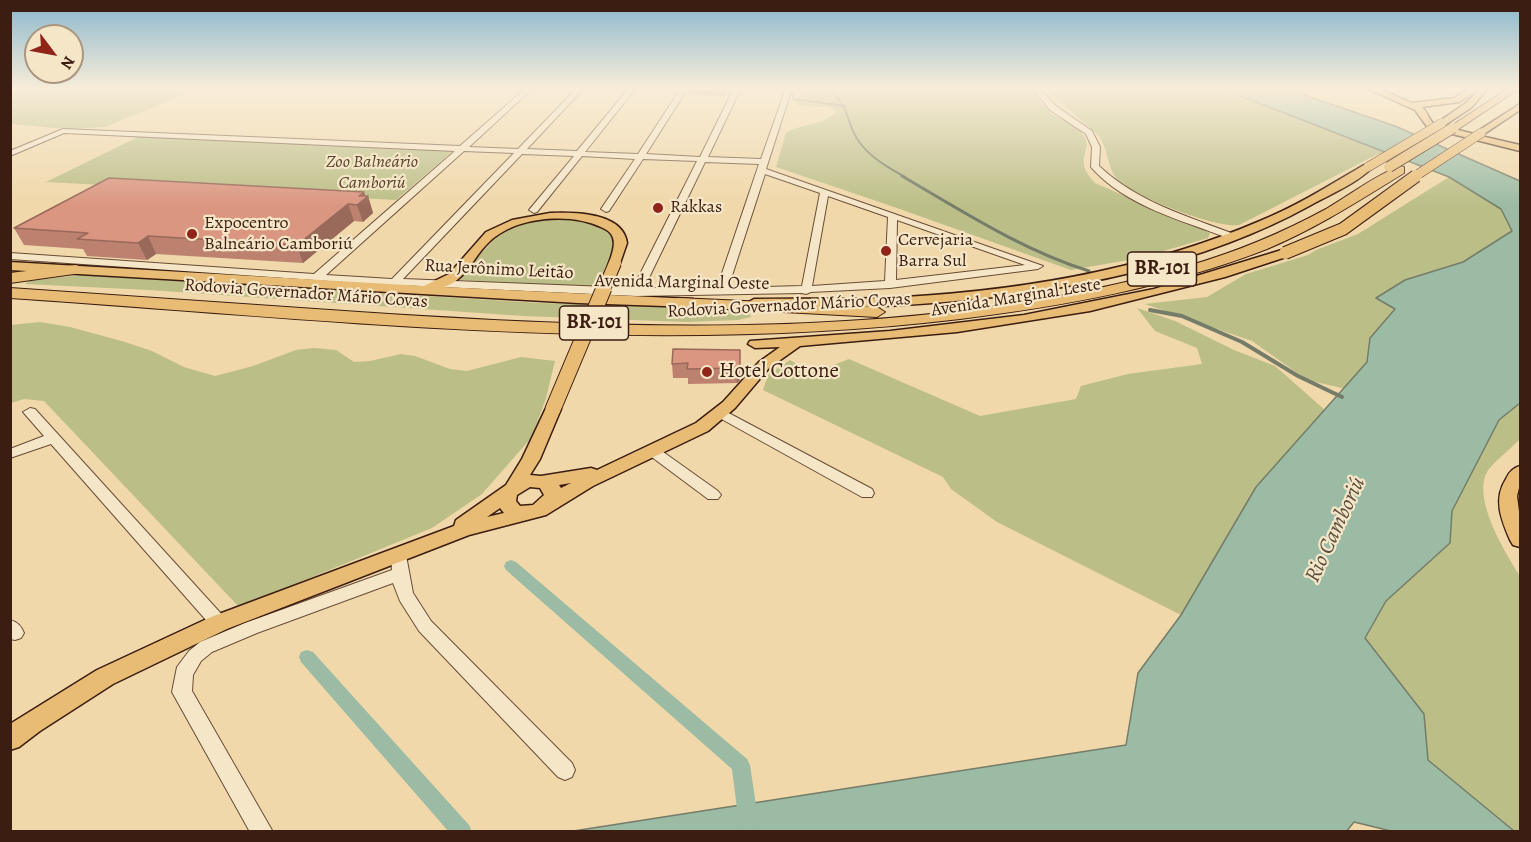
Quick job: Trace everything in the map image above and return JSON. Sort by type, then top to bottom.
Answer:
[{"type":"highway","name":"Rodovia Governador Mário Covas","points":[[1457,130],[1461,127]]},
{"type":"highway","name":"Rodovia Governador Mário Covas","points":[[10,293],[567,330],[718,332],[859,325],[1008,308],[1135,284],[1240,253],[1319,219],[1395,168],[1462,127]]},
{"type":"highway","name":"Rodovia Governador Mário Covas","points":[[10,286],[577,323],[756,323],[916,312],[1055,293],[1124,279],[1189,262],[1283,227],[1395,168]]},
{"type":"highway","points":[[10,278],[76,270]]},
{"type":"highway","points":[[678,303],[841,311],[916,312]]},
{"type":"highway","points":[[394,320],[531,341],[608,344],[755,344]]},
{"type":"main road","name":"Avenida Marginal Oeste","points":[[10,266],[370,287],[393,282],[421,290],[457,285],[678,303],[872,302],[982,293],[1072,279],[1146,263],[1231,236],[1299,207],[1435,127]]},
{"type":"main road","points":[[1443,127],[1518,146]]},
{"type":"main road","name":"Avenida Marginal Leste","points":[[1484,136],[1495,127]]},
{"type":"main road","name":"Avenida Marginal Leste","points":[[755,344],[920,333],[1050,315],[1149,295],[1226,273],[1286,253],[1343,229],[1427,168],[1500,127]]},
{"type":"main road","points":[[421,290],[440,284],[457,285],[490,235],[514,224],[551,217],[586,218],[614,229],[622,240],[615,263],[540,441],[511,490],[506,503],[515,512],[523,513]]},
{"type":"main road","points":[[444,537],[539,510],[702,427],[721,413],[764,365],[782,350],[800,342]]},
{"type":"main road","points":[[755,344],[762,352],[764,365]]},
{"type":"main road","points":[[540,441],[542,481]]},
{"type":"main road","points":[[10,739],[30,723],[105,677],[219,623],[399,564],[444,537],[525,482],[616,469]]},
{"type":"main road","points":[[1521,471],[1509,486],[1507,500],[1521,540]]},
{"type":"main road","points":[[542,481],[549,484],[554,492],[551,502]]},
{"type":"street","points":[[339,285],[317,277],[486,127]]},
{"type":"street","points":[[393,282],[543,127]]},
{"type":"street","points":[[534,210],[601,127]]},
{"type":"street","points":[[606,209],[659,127]]},
{"type":"street","points":[[636,293],[718,127]]},
{"type":"street","points":[[721,292],[776,127]]},
{"type":"street","points":[[1081,127],[1089,133],[1096,147],[1095,167],[1111,184],[1144,201],[1231,236]]},
{"type":"street","points":[[10,156],[66,131],[702,159],[763,166],[893,215],[890,285]]},
{"type":"street","points":[[806,291],[825,191]]},
{"type":"street","name":"Rua Jerônimo Leitão","points":[[457,285],[636,293],[806,291],[890,285],[1038,266],[893,215]]},
{"type":"street","name":"Rua Jerônimo Leitão","points":[[10,256],[440,284]]},
{"type":"street","points":[[30,412],[219,623]]},
{"type":"street","points":[[721,413],[867,493]]},
{"type":"street","points":[[10,454],[53,438]]},
{"type":"street","points":[[654,452],[713,495]]},
{"type":"street","points":[[262,831],[182,692],[184,673],[195,656],[206,647],[399,564],[407,603],[424,626],[565,770]]},
{"type":"green space","points":[[48,127],[99,127],[67,129]]},
{"type":"green space","points":[[798,127],[1076,127],[1084,136],[1087,147],[1085,167],[1095,183],[1210,233],[1208,238],[1140,258],[1071,270],[776,167],[786,133]]},
{"type":"green space","points":[[1089,127],[1321,127],[1387,153],[1378,154],[1239,225],[1228,225],[1194,217],[1138,194],[1116,178],[1099,136]]},
{"type":"green space","name":"Zoo Balneário Camboriú","points":[[140,136],[453,151],[396,200],[46,182]]},
{"type":"green space","points":[[1449,177],[1501,209],[1512,231],[1463,262],[1405,280],[1377,299],[1396,309],[1370,338],[1367,362],[1346,389],[1307,380],[1252,341],[1145,304],[1207,297],[1246,274],[1308,255],[1358,234]]},
{"type":"green space","points":[[560,218],[594,223],[602,226],[614,237],[616,245],[597,288],[460,280],[491,243],[512,228],[540,220]]},
{"type":"green space","points":[[80,275],[540,303],[709,308],[743,311],[751,317],[738,320],[687,322],[523,316],[149,290],[25,284],[29,281]]},
{"type":"green space","points":[[1137,308],[1175,321],[1234,350],[1275,366],[1325,410],[1256,487],[1181,615],[997,522],[951,489],[943,477],[763,390],[768,375],[790,360],[813,373],[849,359],[980,416],[1076,399],[1081,386],[1128,374],[1202,364],[1197,348],[1155,331]]},
{"type":"green space","points":[[40,322],[70,327],[125,342],[152,351],[184,367],[215,376],[253,366],[296,350],[314,348],[336,350],[354,362],[401,354],[415,356],[450,369],[467,371],[521,357],[555,361],[546,398],[532,437],[482,494],[432,528],[239,607],[44,401],[24,399],[11,403],[11,325]]},
{"type":"green space","points":[[1520,403],[1520,439],[1490,468],[1484,483],[1487,511],[1499,541],[1520,576],[1520,831],[1514,831],[1428,760],[1424,714],[1365,638],[1386,601],[1450,543],[1452,511],[1499,419]]},
{"type":"water","name":"Rio Camboriú","points":[[1321,127],[1398,127],[1520,181],[1520,403],[1499,420],[1452,511],[1450,543],[1386,601],[1365,638],[1424,714],[1428,760],[1514,831],[1391,831],[1354,822],[1346,832],[567,832],[1126,745],[1138,673],[1181,615],[1256,487],[1367,362],[1370,338],[1395,309],[1376,298],[1405,280],[1463,262],[1512,231],[1501,209],[1449,177]]},
{"type":"building","name":"Expocentro Balneário Camboriú","points":[[109,178],[364,192],[359,196],[368,196],[357,205],[348,204],[297,245],[148,236],[138,243],[77,239],[88,233],[14,228]]},
{"type":"building","points":[[673,349],[740,350],[740,365],[736,368],[687,369],[688,363],[672,364]]},
{"type":"waterway","points":[[851,127],[869,153],[905,177]]},
{"type":"waterway","points":[[902,176],[1016,241],[1089,271]]},
{"type":"waterway","points":[[1150,310],[1182,316],[1242,342],[1298,376],[1342,397]]},
{"type":"waterway","points":[[511,566],[741,765],[750,832]]},
{"type":"waterway","points":[[307,657],[462,832]]},
{"type":"place","name":"Rakkas","points":[[658,208]]},
{"type":"place","name":"Expocentro Balneário Camboriú","points":[[192,234]]},
{"type":"place","name":"Cervejaria Barra Sul","points":[[886,251]]},
{"type":"place","name":"Hotel Cottone","points":[[707,372]]}]
